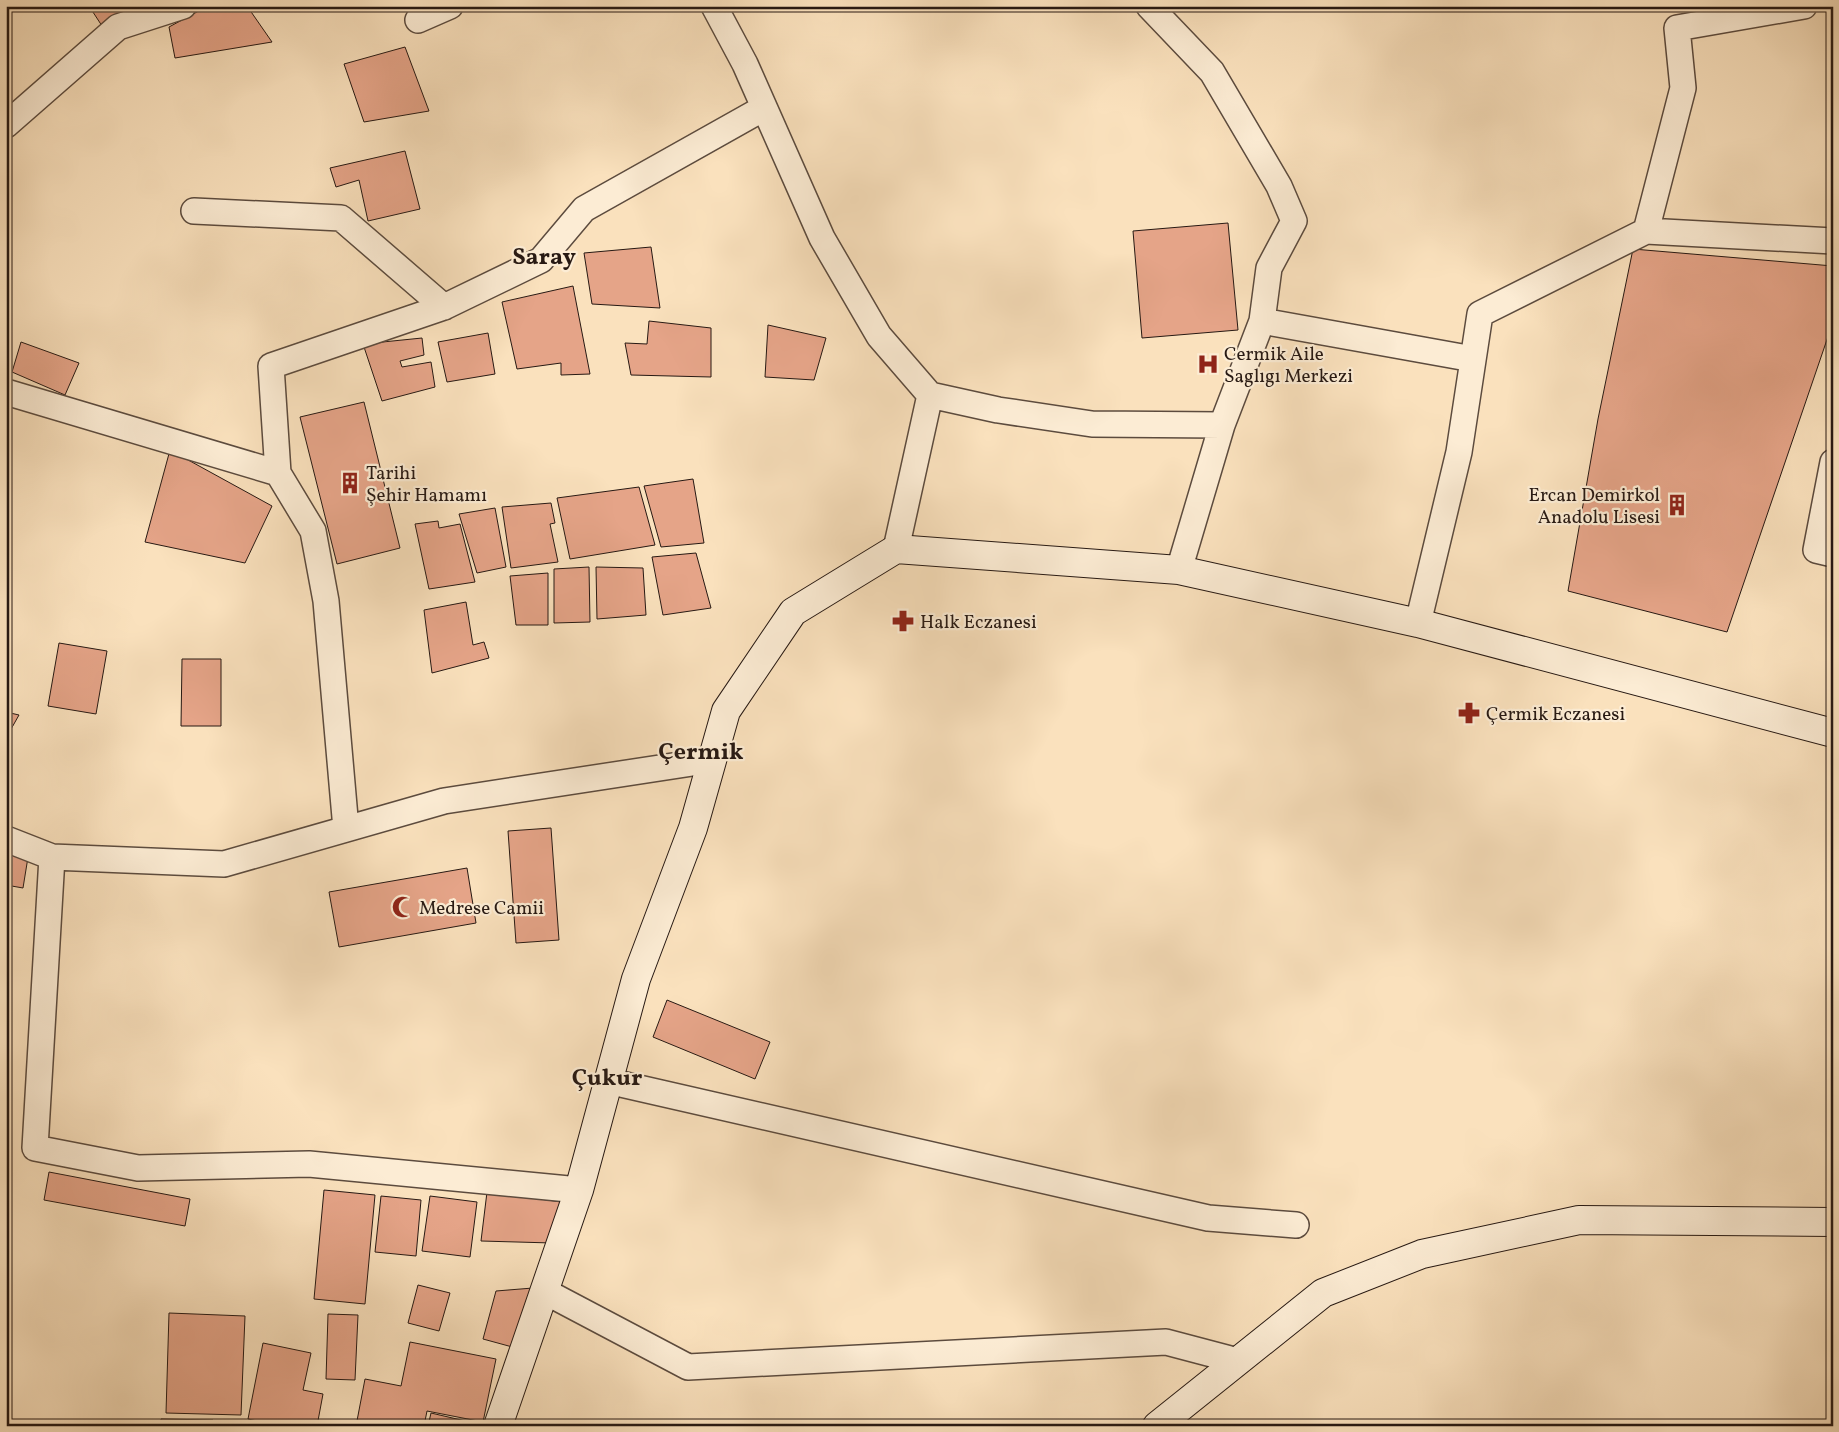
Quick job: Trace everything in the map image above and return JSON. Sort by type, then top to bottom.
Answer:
[{"type":"street","points":[[6,125],[118,27],[183,6]]},
{"type":"street","points":[[418,20],[450,6]]},
{"type":"street","points":[[714,6],[745,64],[827,246],[879,336],[930,395],[998,410],[1092,424],[1222,426]]},
{"type":"street","points":[[1149,6],[1212,72],[1279,186],[1294,221],[1269,268],[1262,321],[1222,426],[1179,570]]},
{"type":"street","points":[[1646,231],[1683,88],[1677,28],[1804,6]]},
{"type":"street","points":[[346,829],[326,602],[313,531],[278,473],[271,366],[444,307],[542,260],[584,208],[764,108]]},
{"type":"street","points":[[194,211],[341,218],[444,307]]},
{"type":"street","points":[[1418,623],[1459,452],[1480,314],[1646,231],[1833,241]]},
{"type":"street","points":[[1262,321],[1472,359]]},
{"type":"street","points":[[6,392],[278,473]]},
{"type":"street","points":[[896,549],[930,395]]},
{"type":"street","points":[[1833,462],[1816,550],[1833,554]]},
{"type":"street","points":[[498,1426],[579,1190],[636,979],[693,828],[726,711],[793,612],[896,549],[1179,570],[1418,623],[1833,733]]},
{"type":"street","points":[[6,839],[52,857],[224,864],[444,801],[712,760]]},
{"type":"street","points":[[52,857],[35,1148],[138,1168],[309,1164],[579,1190]]},
{"type":"street","points":[[608,1081],[1208,1218],[1296,1225]]},
{"type":"street","points":[[1157,1426],[1323,1293],[1422,1254],[1579,1220],[1833,1222]]},
{"type":"street","points":[[544,1290],[688,1366],[1166,1342],[1238,1361]]},
{"type":"building","points":[[89,6],[136,6],[104,29]]},
{"type":"building","points":[[208,6],[247,6],[272,42],[175,58],[169,27]]},
{"type":"building","points":[[405,47],[429,111],[364,122],[344,64]]},
{"type":"building","points":[[405,151],[420,209],[368,221],[359,180],[336,187],[330,168]]},
{"type":"building","points":[[1228,223],[1238,330],[1142,338],[1133,231]]},
{"type":"building","points":[[651,247],[660,308],[592,304],[584,253]]},
{"type":"building","name":"Ercan Demirkol Anadolu Lisesi","points":[[1633,249],[1833,266],[1833,322],[1727,632],[1568,591],[1598,419]]},
{"type":"building","points":[[573,286],[590,374],[561,375],[561,363],[517,369],[502,302]]},
{"type":"building","points":[[649,321],[711,328],[711,377],[631,375],[625,343],[647,344]]},
{"type":"building","points":[[768,325],[826,338],[814,380],[765,377]]},
{"type":"building","points":[[488,333],[495,374],[447,382],[438,342]]},
{"type":"building","points":[[422,338],[424,355],[400,361],[402,367],[431,362],[435,387],[382,401],[363,344]]},
{"type":"building","points":[[21,342],[79,363],[65,395],[12,372]]},
{"type":"building","name":"Tarihi Şehir Hamamı","points":[[364,402],[400,548],[337,564],[300,417]]},
{"type":"building","points":[[170,450],[272,506],[245,563],[145,542]]},
{"type":"building","points":[[693,479],[704,543],[661,547],[644,486]]},
{"type":"building","points":[[639,487],[655,545],[570,559],[557,498]]},
{"type":"building","points":[[551,503],[555,523],[550,524],[558,562],[511,568],[502,507]]},
{"type":"building","points":[[495,508],[506,567],[477,573],[459,514]]},
{"type":"building","points":[[438,521],[439,528],[460,524],[475,582],[429,589],[415,524]]},
{"type":"building","points":[[696,553],[711,608],[663,615],[652,557]]},
{"type":"building","points":[[589,567],[590,622],[554,623],[554,569]]},
{"type":"building","points":[[596,567],[643,568],[646,615],[597,619]]},
{"type":"building","points":[[548,573],[548,625],[516,625],[510,576]]},
{"type":"building","points":[[466,602],[473,645],[484,642],[489,658],[432,673],[424,610]]},
{"type":"building","points":[[59,643],[107,651],[96,714],[48,706]]},
{"type":"building","points":[[182,659],[221,659],[221,726],[181,726]]},
{"type":"building","points":[[6,712],[19,715],[6,738]]},
{"type":"building","points":[[551,828],[559,940],[516,943],[508,831]]},
{"type":"building","points":[[6,847],[29,851],[23,888],[6,885]]},
{"type":"building","name":"Medrese Camii","points":[[467,868],[476,923],[339,947],[329,892]]},
{"type":"building","points":[[667,1000],[770,1042],[755,1079],[653,1037]]},
{"type":"building","points":[[49,1172],[190,1199],[185,1226],[44,1200]]},
{"type":"building","points":[[324,1190],[375,1195],[365,1304],[314,1299]]},
{"type":"building","points":[[487,1192],[562,1202],[552,1243],[481,1241]]},
{"type":"building","points":[[381,1196],[421,1200],[416,1256],[375,1252]]},
{"type":"building","points":[[430,1196],[477,1202],[470,1257],[422,1251]]},
{"type":"building","points":[[418,1285],[450,1293],[439,1331],[408,1323]]},
{"type":"building","points":[[533,1288],[516,1348],[483,1339],[496,1291]]},
{"type":"building","points":[[169,1313],[245,1316],[241,1415],[166,1413]]},
{"type":"building","points":[[328,1314],[358,1315],[355,1380],[326,1379]]},
{"type":"building","points":[[410,1342],[496,1359],[483,1422],[427,1411],[424,1426],[356,1426],[365,1379],[401,1386]]},
{"type":"building","points":[[263,1343],[311,1353],[303,1390],[323,1394],[317,1426],[280,1426],[248,1419]]},
{"type":"building","points":[[431,1413],[474,1423],[474,1426],[428,1426]]},
{"type":"building","points":[[161,1419],[213,1420],[213,1426],[161,1426]]},
{"type":"building","points":[[218,1423],[263,1424],[263,1426],[218,1426]]},
{"type":"place","name":"Cermik Aile Saglıgı Merkezi","points":[[1208,364]]},
{"type":"place","name":"Tarihi Şehir Hamamı","points":[[350,483]]},
{"type":"place","name":"Ercan Demirkol Anadolu Lisesi","points":[[1677,505]]},
{"type":"place","name":"Halk Eczanesi","points":[[903,621]]},
{"type":"place","name":"Çermik Eczanesi","points":[[1469,713]]},
{"type":"place","name":"Medrese Camii","points":[[403,907]]},
{"type":"district","name":"Saray","points":[[544,256]]},
{"type":"district","name":"Çermik","points":[[701,751]]},
{"type":"district","name":"Çukur","points":[[607,1077]]}]
